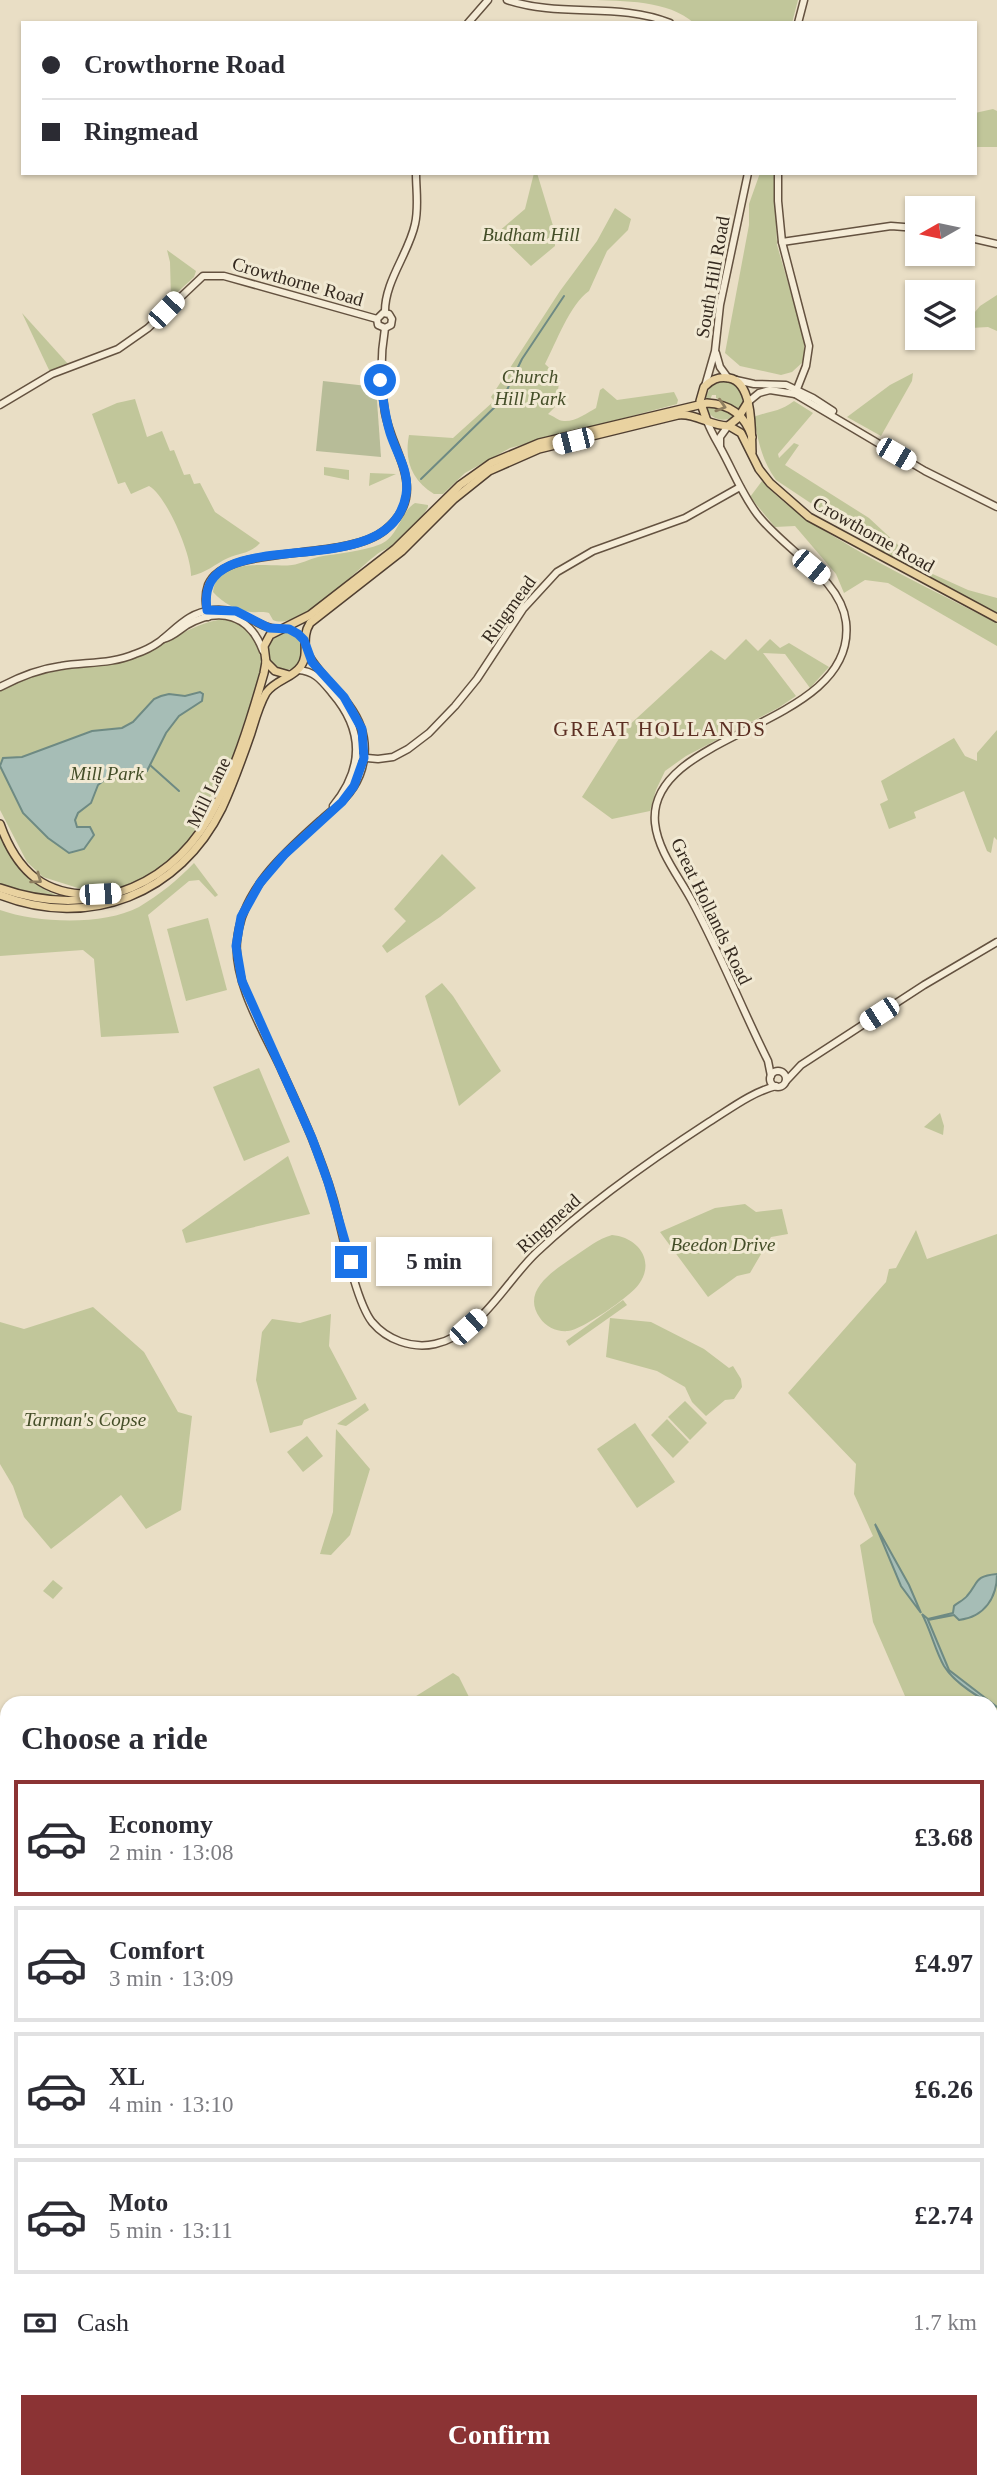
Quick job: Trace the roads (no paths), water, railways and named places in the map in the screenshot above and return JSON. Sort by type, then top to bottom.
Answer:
[{"type":"main road","points":[[683,407],[715,379],[731,379],[744,389],[748,402],[752,457]]},
{"type":"main road","points":[[703,388],[700,404],[707,421]]},
{"type":"main road","points":[[298,670],[304,659],[304,644],[310,623],[402,551],[464,490],[497,466],[539,449],[678,415],[690,415],[728,426],[740,415],[748,402]]},
{"type":"main road","points":[[289,675],[275,671],[266,662],[263,651],[266,639],[310,615],[385,556],[460,485],[491,463],[529,446],[700,404],[721,405],[740,415],[752,437]]},
{"type":"main road","name":"Crowthorne Road","points":[[728,426],[741,433],[762,473],[778,492],[809,517],[997,618]]},
{"type":"main road","points":[[282,629],[297,633],[304,644]]},
{"type":"main road","name":"Mill Lane","points":[[0,888],[29,897],[57,901],[88,900],[118,894],[146,881],[175,860],[208,820],[234,763],[266,662]]},
{"type":"main road","name":"Mill Lane","points":[[0,897],[38,908],[96,907],[127,898],[161,880],[190,855],[224,804],[265,693],[274,683],[298,670]]},
{"type":"main road","points":[[0,824],[16,858],[28,873],[42,884],[72,894],[118,894]]},
{"type":"street","points":[[470,21],[488,0]]},
{"type":"street","points":[[507,0],[544,9],[643,14],[664,21]]},
{"type":"street","points":[[799,21],[804,0]]},
{"type":"street","points":[[384,313],[415,226],[416,175]]},
{"type":"street","name":"South Hill Road","points":[[703,388],[715,351],[720,305],[748,175]]},
{"type":"street","points":[[778,175],[782,242],[808,341],[808,359],[796,392]]},
{"type":"street","points":[[782,242],[864,229],[905,227]]},
{"type":"street","points":[[975,239],[997,244]]},
{"type":"street","name":"Crowthorne Road","points":[[0,405],[52,374],[118,349],[148,328],[203,276],[224,276],[377,320]]},
{"type":"street","name":"Crowthorne Road","points":[[384,313],[389,314],[392,319],[391,325],[385,328],[378,325],[377,320],[380,314],[384,313]]},
{"type":"street","name":"Crowthorne Road","points":[[207,614],[206,592],[210,581],[229,564],[359,543],[380,534],[398,515],[406,498],[407,477],[390,434],[384,403],[379,363],[385,328]]},
{"type":"street","points":[[715,351],[720,367],[731,379],[754,384],[786,385],[802,379]]},
{"type":"street","points":[[786,385],[925,471],[997,508]]},
{"type":"street","points":[[748,402],[759,393],[770,390],[796,392]]},
{"type":"street","name":"Great Hollands Road","points":[[707,421],[740,487],[768,527],[822,576],[838,596],[846,621],[843,649],[833,670],[814,690],[775,716],[711,749],[680,769],[668,780],[660,794],[654,821],[659,841],[713,943],[768,1061],[771,1077]]},
{"type":"street","points":[[720,446],[720,437],[728,426]]},
{"type":"street","name":"Ringmead","points":[[323,818],[347,783],[356,757],[393,757],[429,733],[488,663],[523,609],[557,572],[593,551],[685,518],[740,487]]},
{"type":"street","points":[[0,687],[48,668],[124,658],[153,646],[184,620],[207,614],[236,611],[269,628],[282,629]]},
{"type":"street","points":[[207,614],[231,617],[246,623],[257,635],[263,651]]},
{"type":"street","points":[[304,644],[312,662],[344,697],[357,718],[364,738],[364,758]]},
{"type":"street","points":[[298,670],[316,674],[345,710],[355,731],[356,757]]},
{"type":"street","name":"Ringmead","points":[[364,758],[354,786],[342,802],[274,866],[247,903],[238,927],[237,956],[242,981],[252,1006],[298,1105],[328,1182],[358,1293],[373,1323],[385,1335],[413,1345],[430,1345],[450,1339],[468,1327],[487,1310],[535,1254],[583,1212],[687,1137],[762,1089],[771,1077]]},
{"type":"street","points":[[795,1069],[780,1071],[771,1077],[776,1086],[782,1086],[795,1069],[924,985],[997,942]]},
{"type":"street","name":"Great Hollands Road","points":[[768,1061],[780,1071]]},
{"type":"street","points":[[780,1071],[786,1081]]},
{"type":"street","name":"Ringmead","points":[[762,1089],[776,1086]]},
{"type":"water","points":[[200,692],[203,694],[202,701],[179,716],[166,733],[147,771],[125,775],[112,774],[98,785],[91,803],[78,813],[75,820],[77,827],[90,827],[94,835],[84,849],[69,853],[48,838],[23,813],[0,766],[3,758],[22,757],[92,731],[122,728],[133,722],[154,699],[169,694],[185,696]]},
{"type":"water","points":[[875,1524],[909,1585],[921,1613],[901,1586]]},
{"type":"water","points":[[997,1574],[995,1590],[988,1604],[976,1615],[959,1620],[954,1615],[928,1620],[949,1670],[983,1696],[978,1696],[955,1679],[944,1666],[922,1614],[928,1619],[953,1613],[954,1606],[966,1597],[984,1576]]},
{"type":"waterway","points":[[504,396],[522,359],[564,296]]},
{"type":"waterway","points":[[421,479],[500,402]]},
{"type":"waterway","points":[[150,765],[179,791]]},
{"type":"district","name":"GREAT HOLLANDS","points":[[660,729]]},
{"type":"park label","name":"Budham Hill","points":[[531,234]]},
{"type":"park label","name":"Church Hill Park","points":[[530,387]]},
{"type":"park label","name":"Mill Park","points":[[107,773]]},
{"type":"park label","name":"Beedon Drive","points":[[723,1244]]},
{"type":"park label","name":"Tarman's Copse","points":[[85,1419]]}]
